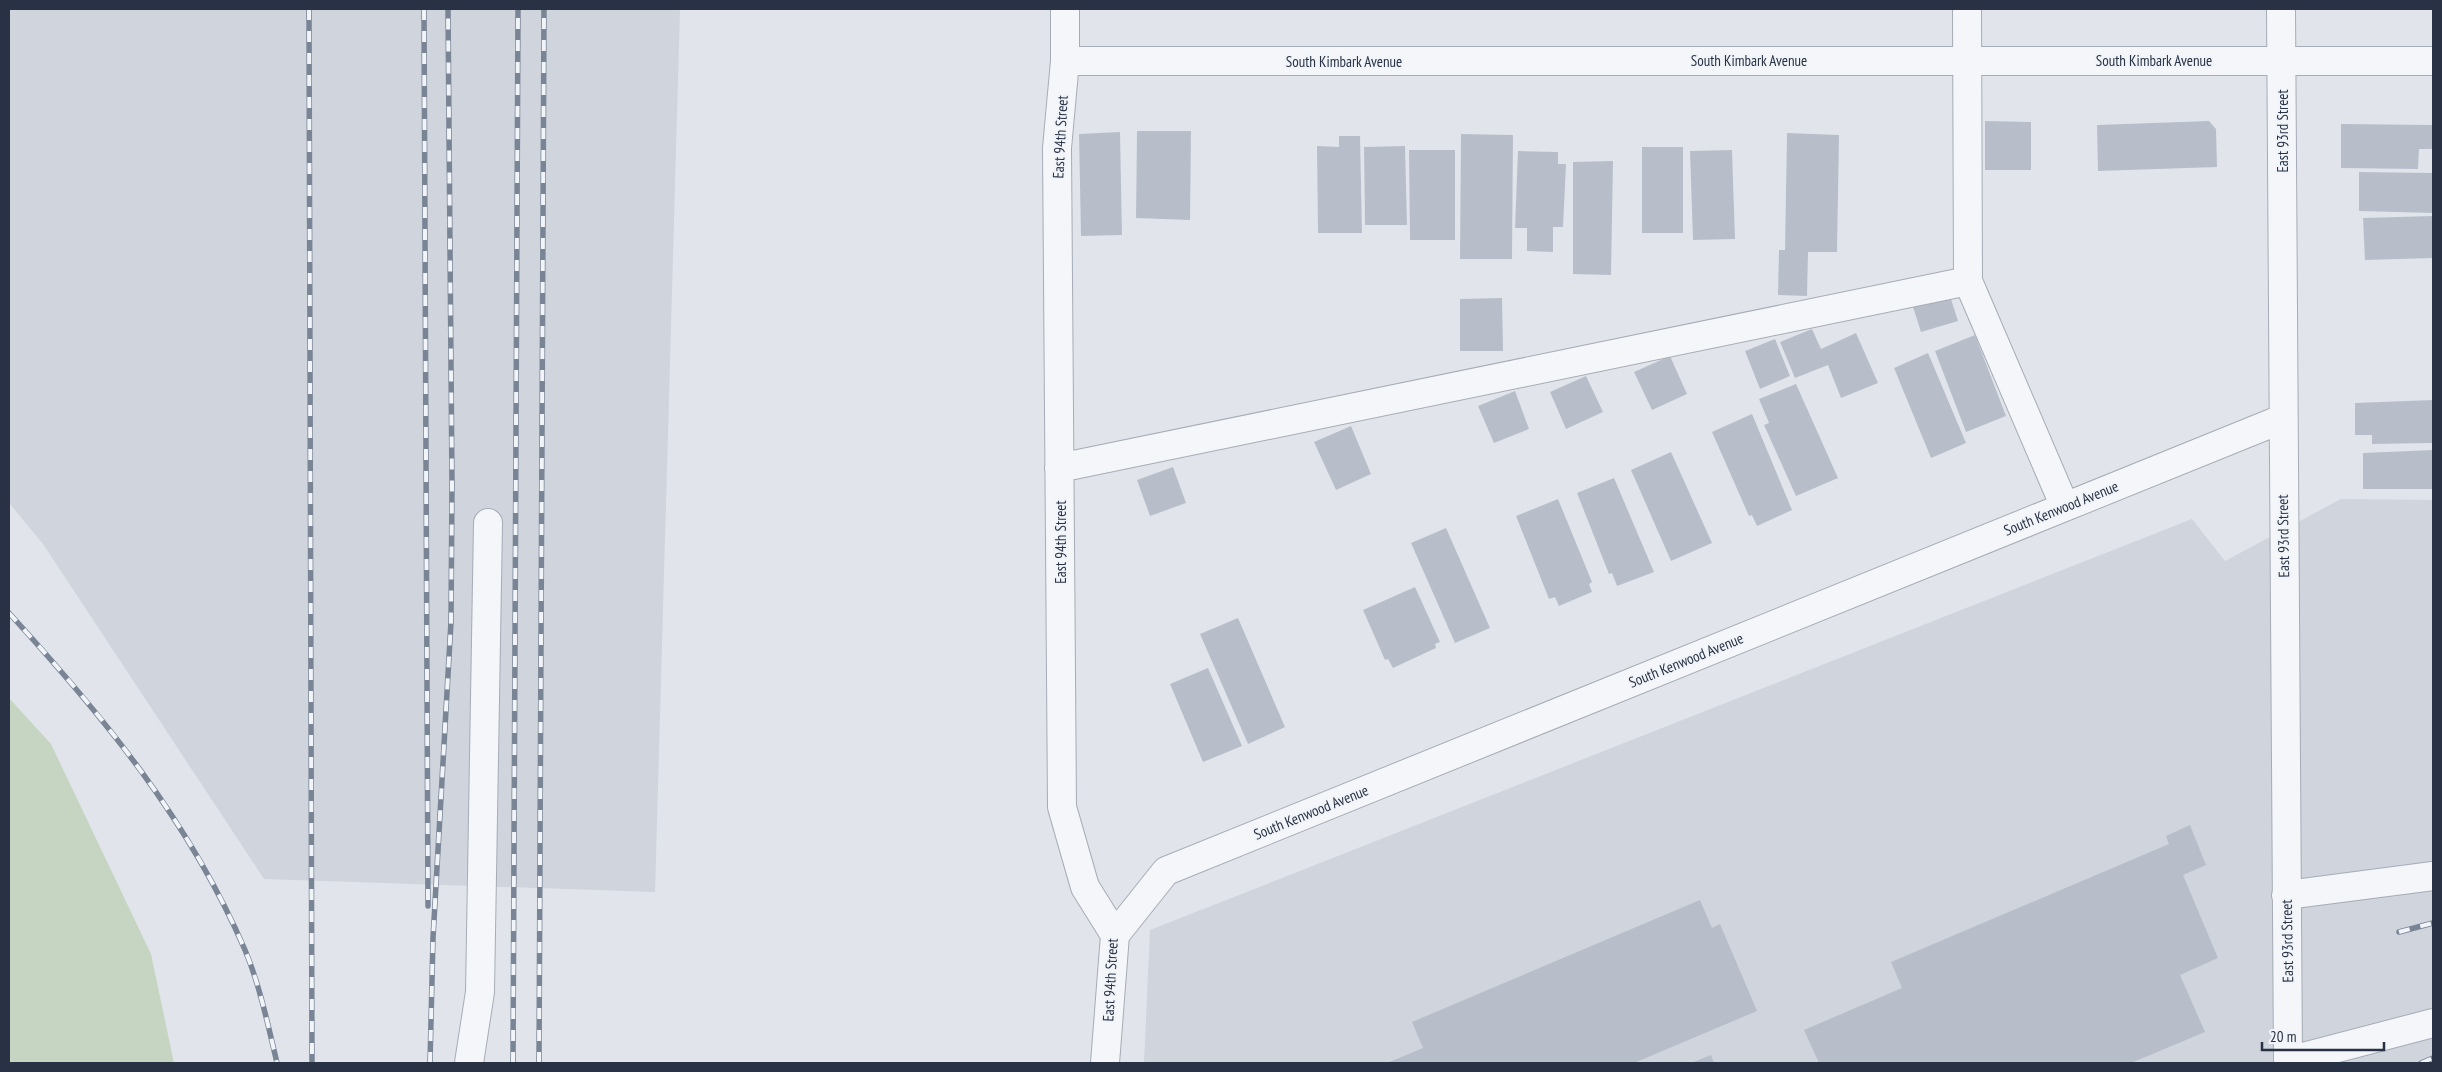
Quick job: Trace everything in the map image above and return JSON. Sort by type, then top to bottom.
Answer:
[{"type":"street","name":"East 94th Street","points":[[1065,9],[1065,61],[1057,148],[1062,807],[1085,887],[1115,935],[1105,1063]]},
{"type":"street","points":[[1967,9],[1968,281],[2066,507]]},
{"type":"street","name":"East 93rd Street","points":[[2281,9],[2282,419],[2288,1062]]},
{"type":"street","name":"South Kimbark Avenue","points":[[1065,61],[2433,61]]},
{"type":"street","points":[[1059,468],[1968,281]]},
{"type":"street","name":"South Kenwood Avenue","points":[[1115,935],[1166,871],[2282,419]]},
{"type":"street","points":[[469,1063],[480,992],[488,523]]},
{"type":"street","points":[[2286,895],[2433,876]]},
{"type":"street","points":[[2288,1062],[2356,1053],[2433,1023]]},
{"type":"shaded area","points":[[9,9],[680,9],[655,892],[264,879],[43,544],[9,503]]},
{"type":"shaded area","points":[[2341,499],[2433,500],[2433,1063],[1144,1063],[1150,930],[2192,519],[2225,561]]},
{"type":"green space","points":[[9,698],[51,744],[151,954],[174,1063],[9,1063]]},
{"type":"building","points":[[1985,121],[2031,122],[2031,170],[1985,170]]},
{"type":"building","points":[[2209,121],[2216,129],[2217,167],[2098,171],[2097,125]]},
{"type":"building","points":[[2341,124],[2433,125],[2433,149],[2419,149],[2418,169],[2341,168]]},
{"type":"building","points":[[1137,131],[1191,131],[1190,220],[1136,218]]},
{"type":"building","points":[[1120,132],[1122,235],[1081,236],[1079,134]]},
{"type":"building","points":[[1787,133],[1839,135],[1837,252],[1808,252],[1807,296],[1778,295],[1779,250],[1785,250]]},
{"type":"building","points":[[1461,134],[1513,135],[1512,259],[1460,259]]},
{"type":"building","points":[[1339,136],[1360,136],[1362,233],[1318,233],[1317,146],[1339,147]]},
{"type":"building","points":[[1405,146],[1407,225],[1365,225],[1364,147]]},
{"type":"building","points":[[1642,147],[1683,147],[1683,233],[1642,233]]},
{"type":"building","points":[[1409,150],[1455,150],[1455,240],[1410,240]]},
{"type":"building","points":[[1732,150],[1735,239],[1693,240],[1690,151]]},
{"type":"building","points":[[1518,151],[1558,152],[1558,164],[1566,164],[1563,227],[1553,227],[1553,252],[1527,251],[1527,228],[1515,228]]},
{"type":"building","points":[[1613,161],[1611,275],[1573,274],[1573,162]]},
{"type":"building","points":[[2359,172],[2433,173],[2433,213],[2359,211]]},
{"type":"building","points":[[2433,216],[2433,258],[2365,260],[2363,218]]},
{"type":"building","points":[[1950,296],[1958,321],[1921,332],[1913,307]]},
{"type":"building","points":[[1502,298],[1503,351],[1460,351],[1460,299]]},
{"type":"building","points":[[1812,329],[1821,349],[1856,333],[1878,383],[1841,398],[1828,365],[1795,378],[1780,342]]},
{"type":"building","points":[[1975,335],[2006,416],[1966,432],[1935,351]]},
{"type":"building","points":[[1775,339],[1790,376],[1760,389],[1745,351]]},
{"type":"building","points":[[1928,353],[1966,443],[1931,458],[1894,368]]},
{"type":"building","points":[[1670,356],[1687,394],[1652,410],[1634,372]]},
{"type":"building","points":[[1586,376],[1603,412],[1566,429],[1550,392]]},
{"type":"building","points":[[1796,384],[1838,478],[1796,496],[1764,425],[1769,423],[1759,399]]},
{"type":"building","points":[[1515,391],[1529,429],[1494,443],[1478,406]]},
{"type":"building","points":[[2433,400],[2433,443],[2372,444],[2372,435],[2355,435],[2355,403]]},
{"type":"building","points":[[1752,414],[1792,510],[1757,526],[1752,515],[1749,516],[1712,432]]},
{"type":"building","points":[[1351,426],[1371,474],[1336,490],[1314,442]]},
{"type":"building","points":[[2433,450],[2433,489],[2363,489],[2363,453]]},
{"type":"building","points":[[1671,452],[1712,543],[1671,561],[1631,470]]},
{"type":"building","points":[[1173,467],[1186,503],[1150,516],[1137,480]]},
{"type":"building","points":[[1614,478],[1654,572],[1617,586],[1612,573],[1609,574],[1577,493]]},
{"type":"building","points":[[1558,499],[1592,582],[1589,584],[1592,592],[1559,606],[1555,597],[1549,599],[1516,516]]},
{"type":"building","points":[[1446,528],[1490,628],[1455,643],[1411,543]]},
{"type":"building","points":[[1415,587],[1440,642],[1435,644],[1436,648],[1393,668],[1388,659],[1385,660],[1363,610]]},
{"type":"building","points":[[1238,618],[1285,727],[1248,744],[1200,634]]},
{"type":"building","points":[[1208,668],[1242,746],[1203,762],[1170,684]]},
{"type":"building","points":[[2190,825],[2206,865],[2183,875],[2218,958],[2180,975],[2205,1032],[2131,1063],[1819,1063],[1804,1030],[1902,988],[1891,962],[2169,844],[2166,836]]},
{"type":"building","points":[[1700,900],[1712,928],[1720,924],[1757,1011],[1634,1063],[1387,1063],[1423,1048],[1412,1022]]},
{"type":"building","points":[[1711,1055],[1714,1063],[1691,1063]]},
{"type":"railway","points":[[309,9],[312,1063]]},
{"type":"railway","points":[[424,9],[428,906]]},
{"type":"railway","points":[[430,1063],[433,938],[451,622],[452,484],[448,9]]},
{"type":"railway","points":[[513,1063],[518,9]]},
{"type":"railway","points":[[539,1063],[544,9]]},
{"type":"railway","points":[[9,613],[78,691],[141,771],[171,813],[198,857],[223,902],[245,950],[263,1006],[277,1063]]},
{"type":"railway","points":[[2399,932],[2433,923]]},
{"type":"railway","points":[[2421,1063],[2433,1058]]}]
